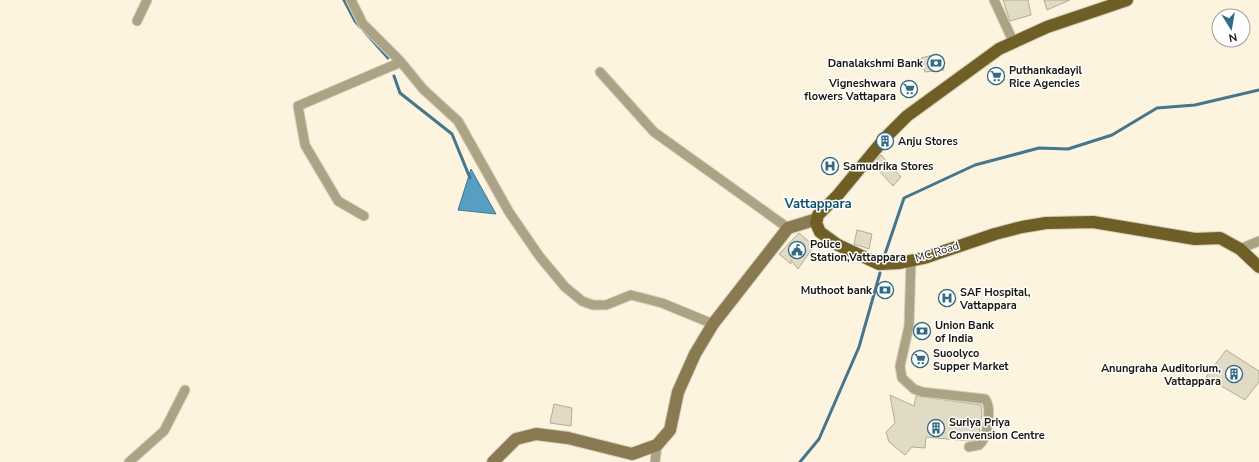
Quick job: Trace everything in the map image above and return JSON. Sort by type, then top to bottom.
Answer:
[{"type":"main road","points":[[493,462],[516,439],[536,434],[568,438],[632,454],[656,445],[670,430],[678,392],[695,354],[714,324],[788,228],[817,219],[818,214],[837,196],[885,138],[907,116],[999,49],[1047,27],[1127,0]]},
{"type":"main road","name":"MC Road","points":[[817,219],[816,223],[820,232],[831,240],[879,264],[924,258],[995,234],[1046,223],[1093,222],[1194,239],[1220,238],[1240,249],[1259,267]]},
{"type":"street","points":[[138,21],[148,0]]},
{"type":"street","points":[[351,0],[363,24],[401,62],[423,89],[458,121],[508,212],[540,257],[565,287],[582,301],[593,305],[606,305],[631,295],[662,303],[714,324]]},
{"type":"street","points":[[994,0],[1013,42]]},
{"type":"street","points":[[364,216],[338,201],[305,145],[298,106],[401,62]]},
{"type":"street","points":[[600,72],[654,132],[788,228]]},
{"type":"street","points":[[1240,249],[1259,241]]},
{"type":"street","points":[[911,260],[909,326],[900,366],[902,378],[914,389],[922,392],[986,399],[989,403],[989,411],[984,437],[978,445],[969,447]]},
{"type":"street","points":[[128,462],[164,431],[185,390]]},
{"type":"street","points":[[655,462],[656,445]]},
{"type":"water","points":[[471,169],[496,214],[458,210]]},
{"type":"building","points":[[1003,0],[1028,0],[1031,15],[1010,21]]},
{"type":"building","points":[[1044,0],[1070,0],[1047,10]]},
{"type":"building","points":[[937,54],[940,57],[944,70],[925,72],[921,58]]},
{"type":"building","points":[[881,155],[901,177],[893,186],[873,164]]},
{"type":"building","points":[[857,230],[872,234],[869,249],[854,244]]},
{"type":"building","name":"Police Station,Vattappara","points":[[799,233],[814,246],[798,269],[791,260],[791,264],[779,254]]},
{"type":"building","name":"Anungraha Auditorium, Vattappara","points":[[1226,350],[1259,371],[1259,382],[1245,400],[1206,377]]},
{"type":"building","name":"Suriya Priya Convension Centre","points":[[890,395],[914,406],[916,396],[981,405],[982,414],[979,434],[976,440],[968,441],[926,437],[925,448],[912,447],[905,455],[889,442],[886,432],[895,423]]},
{"type":"building","points":[[554,404],[572,408],[571,426],[550,423]]},
{"type":"waterway","points":[[344,0],[355,21],[360,27]]},
{"type":"waterway","points":[[364,31],[388,58]]},
{"type":"waterway","points":[[394,76],[400,93],[452,134],[470,178]]},
{"type":"waterway","points":[[885,254],[904,198],[975,165],[1039,148],[1068,149],[1112,135],[1157,108],[1195,105],[1259,90]]},
{"type":"waterway","points":[[800,462],[819,439],[859,347],[880,273]]},
{"type":"place","name":"Danalakshmi Bank","points":[[936,63]]},
{"type":"place","name":"Puthankadayil Rice Agencies","points":[[996,76]]},
{"type":"place","name":"Vigneshwara flowers Vattapara","points":[[909,89]]},
{"type":"place","name":"Anju Stores","points":[[885,141]]},
{"type":"place","name":"Samudrika Stores","points":[[830,166]]},
{"type":"place","name":"Police Station,Vattappara","points":[[797,250]]},
{"type":"place","name":"Muthoot bank","points":[[885,290]]},
{"type":"place","name":"SAF Hospital, Vattappara","points":[[947,298]]},
{"type":"place","name":"Union Bank of India","points":[[922,331]]},
{"type":"place","name":"Suoolyco Supper Market","points":[[920,359]]},
{"type":"place","name":"Anungraha Auditorium, Vattappara","points":[[1234,374]]},
{"type":"place","name":"Suriya Priya Convension Centre","points":[[936,428]]},
{"type":"district","name":"Vattappara","points":[[818,204]]}]
